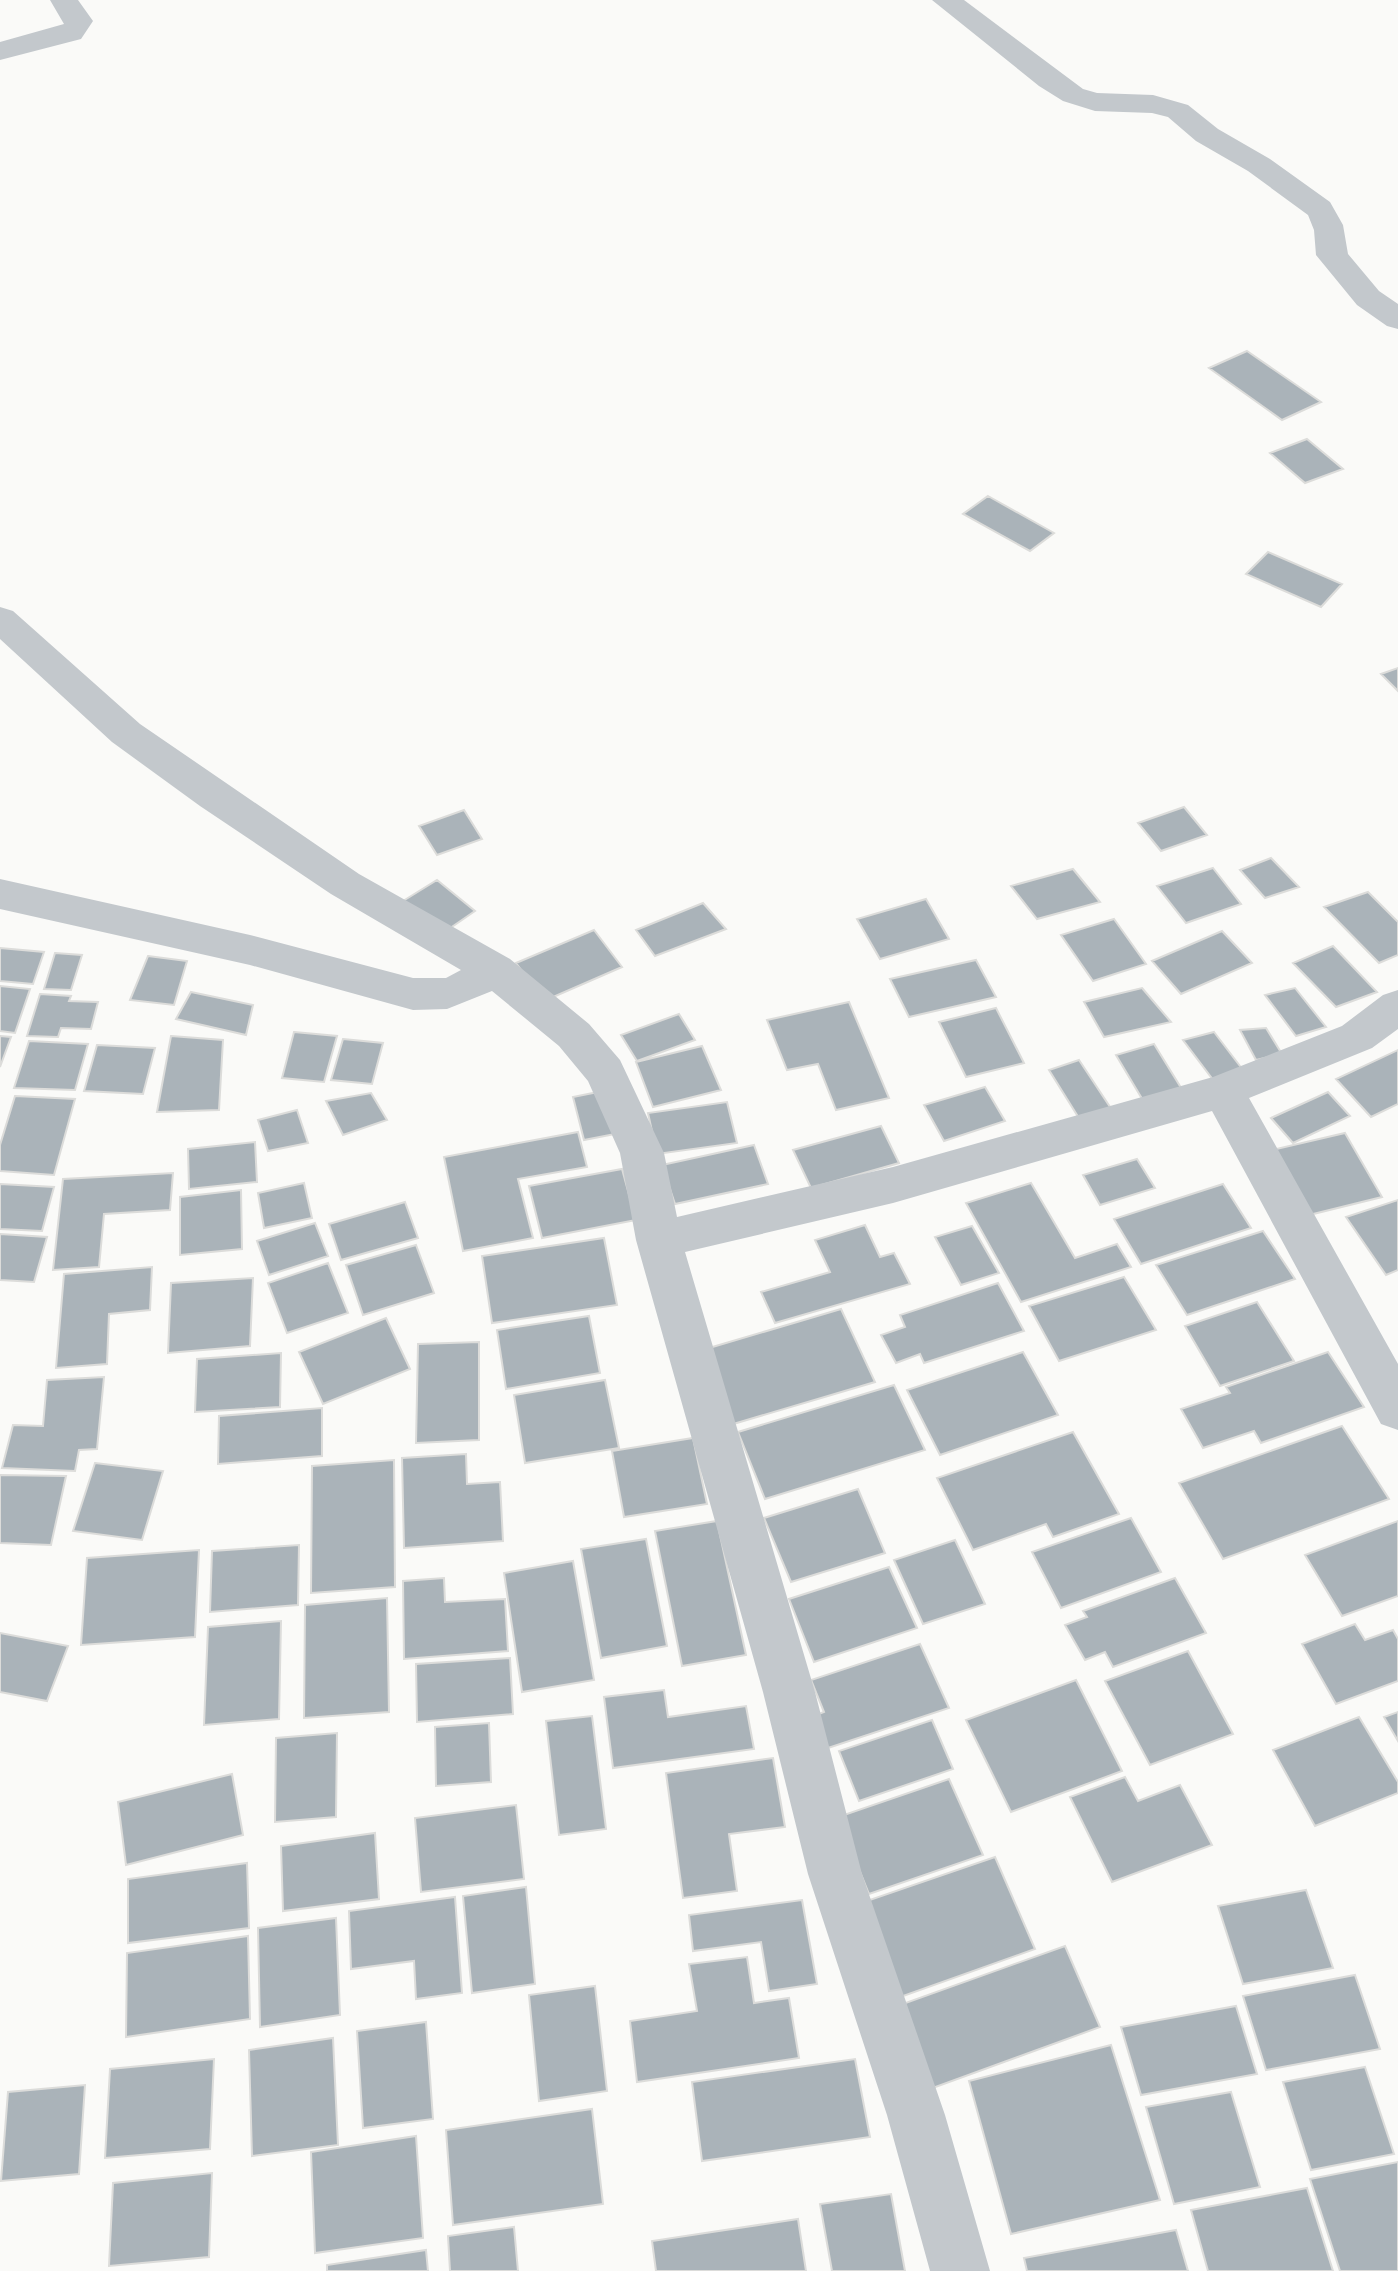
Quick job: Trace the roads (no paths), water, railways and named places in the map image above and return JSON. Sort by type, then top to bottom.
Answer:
[{"type":"street","points":[[12,39],[58,38],[78,26],[79,21],[64,0]]},
{"type":"street","points":[[946,0],[1073,95],[1095,102],[1168,107],[1207,135],[1259,165],[1319,209],[1332,237],[1332,255],[1368,298],[1398,319]]},
{"type":"street","points":[[0,619],[126,733],[345,884],[495,970],[574,1035],[605,1072],[642,1153],[659,1240],[785,1677],[835,1874],[916,2115],[960,2271]]},
{"type":"street","points":[[0,894],[250,950],[413,994],[440,997],[459,991],[495,970]]},
{"type":"street","points":[[659,1240],[893,1185],[1223,1091],[1357,1037],[1398,1006]]},
{"type":"street","points":[[1223,1091],[1398,1409]]}]
